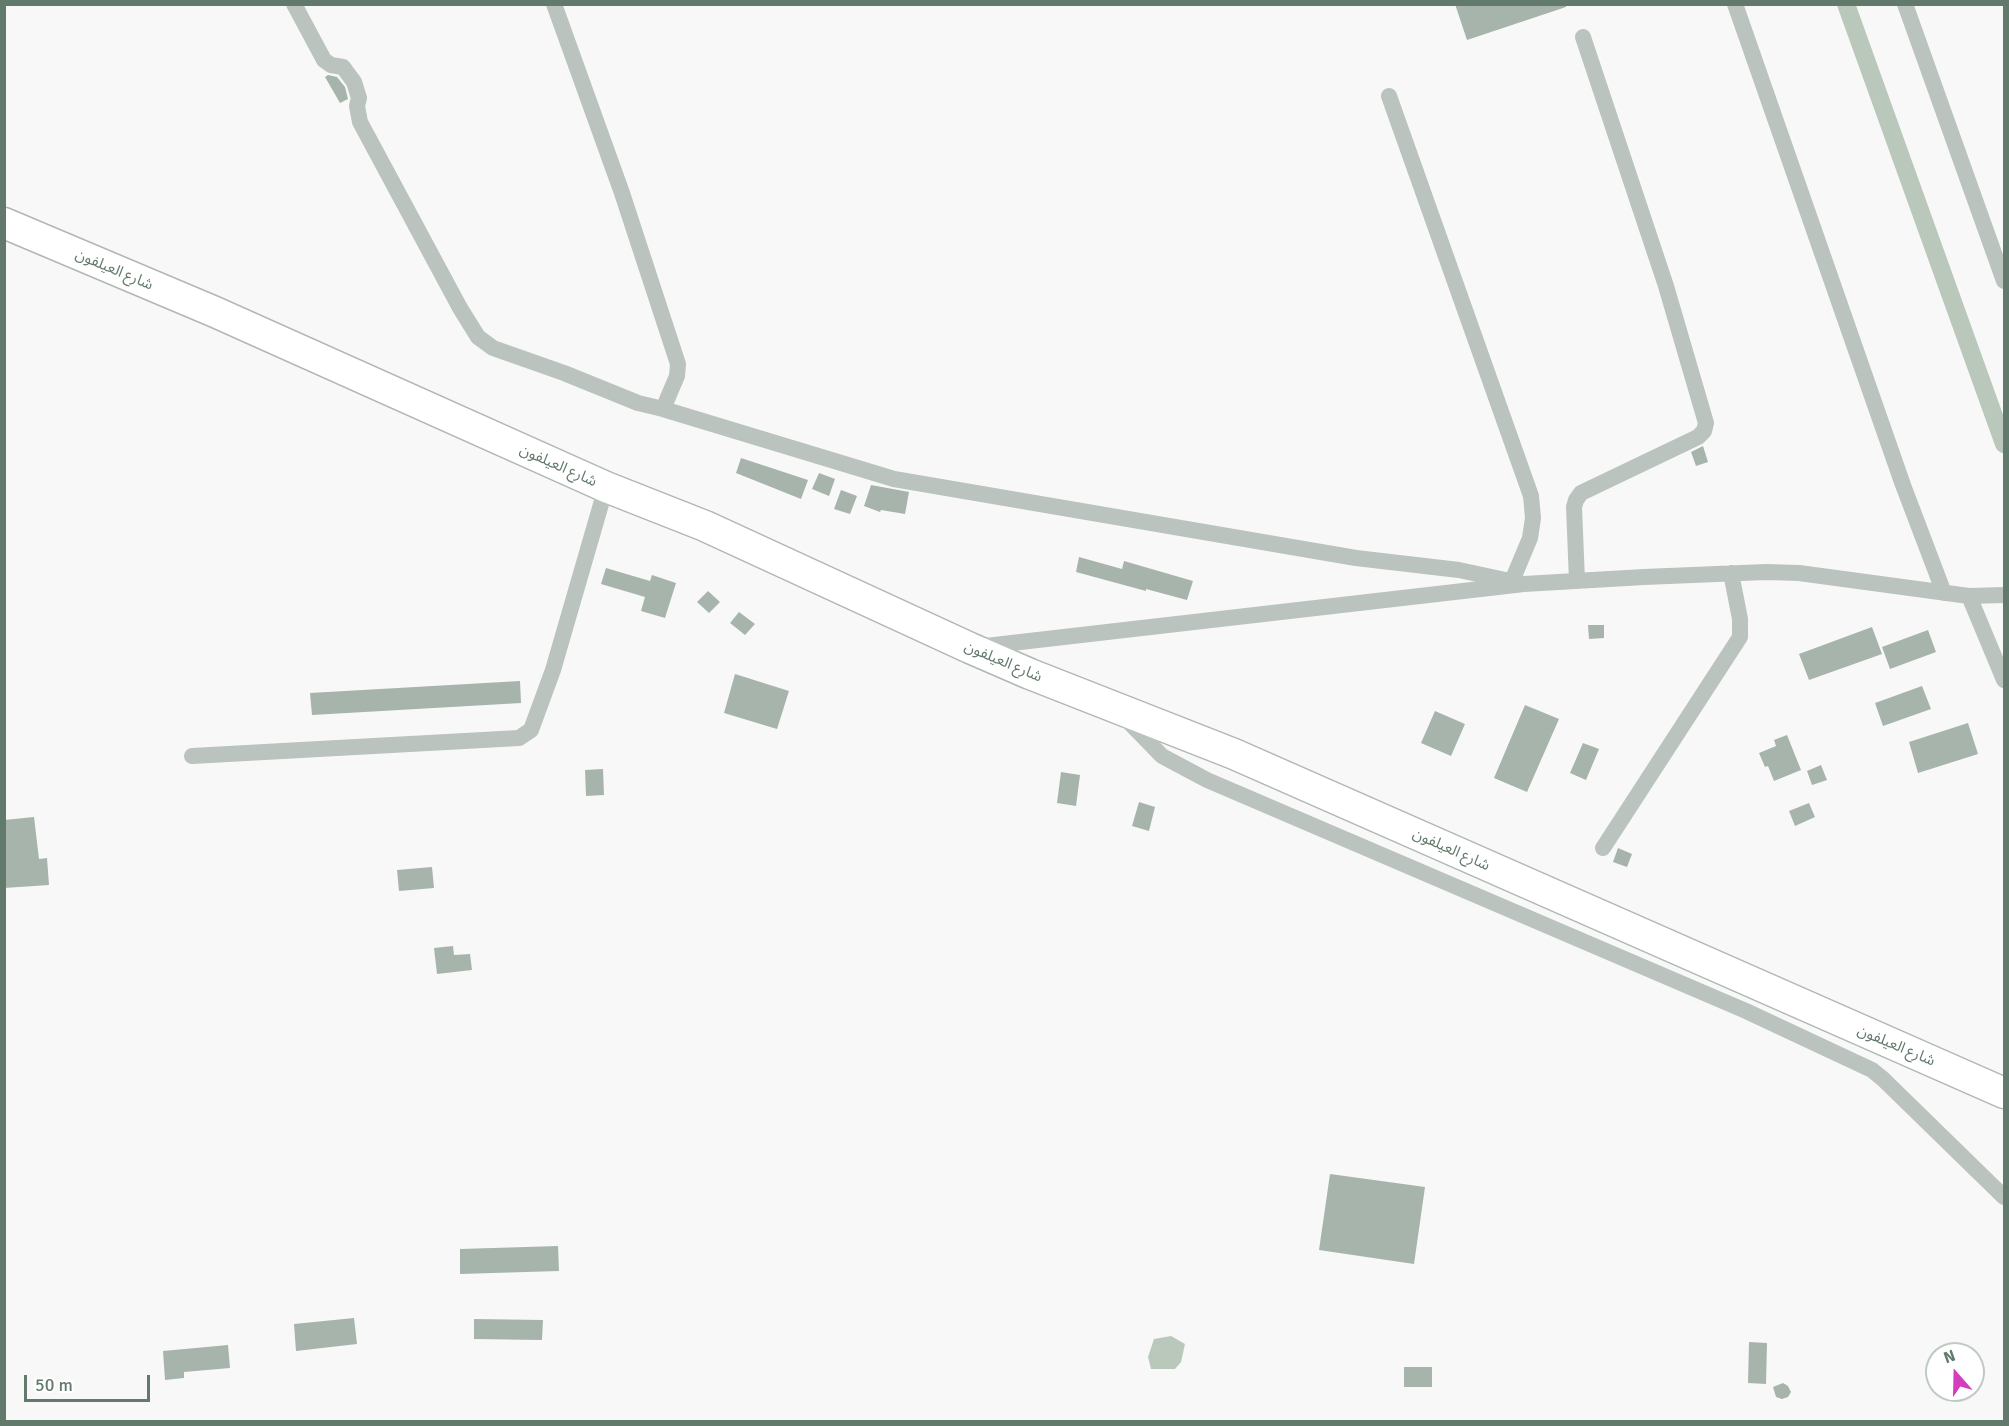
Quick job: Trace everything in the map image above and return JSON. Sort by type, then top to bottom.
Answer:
[{"type":"highway","name":"شارع العيلفون","points":[[4,223],[214,312],[606,487],[705,526],[970,648],[1234,754],[2004,1093]]},
{"type":"street","points":[[294,4],[324,60],[331,65],[343,67],[354,82],[359,98],[357,106],[360,122],[460,308],[478,337],[493,348],[564,373],[638,403],[894,478],[1356,558],[1459,570],[1518,583]]},
{"type":"street","points":[[554,4],[622,193],[678,364],[677,376],[663,409]]},
{"type":"street","points":[[1735,4],[1899,474],[1944,593]]},
{"type":"street","points":[[1905,4],[2004,281]]},
{"type":"street","points":[[1576,581],[1574,507],[1581,493],[1698,437],[1706,423],[1666,286],[1583,37]]},
{"type":"street","points":[[1389,96],[1531,496],[1533,518],[1518,583]]},
{"type":"street","points":[[192,756],[519,738],[531,730],[553,670],[606,487]]},
{"type":"street","points":[[1604,848],[1740,638],[1740,619],[1731,573]]},
{"type":"street","points":[[970,648],[1518,583],[1731,573],[1799,573],[1969,596],[2004,595]]},
{"type":"street","points":[[1969,596],[2004,680]]},
{"type":"street","points":[[1114,707],[1162,756],[1207,780],[1746,1011],[1872,1070],[2004,1197]]},
{"type":"shaded area","points":[[1171,1336],[1185,1344],[1181,1362],[1175,1369],[1151,1369],[1148,1357],[1154,1339]]},
{"type":"building","points":[[1455,4],[1566,4],[1566,7],[1467,40]]},
{"type":"building","points":[[328,75],[337,77],[345,87],[348,99],[340,103],[325,77]]},
{"type":"building","points":[[1703,446],[1708,462],[1696,466],[1691,452]]},
{"type":"building","points":[[741,458],[808,480],[801,499],[736,473]]},
{"type":"building","points":[[819,473],[835,479],[829,496],[812,489]]},
{"type":"building","points":[[871,485],[909,492],[905,514],[881,510],[880,512],[864,506]]},
{"type":"building","points":[[841,490],[857,496],[850,514],[834,509]]},
{"type":"building","points":[[1079,557],[1122,569],[1124,561],[1193,581],[1187,600],[1076,572]]},
{"type":"building","points":[[606,568],[650,581],[652,575],[676,583],[665,618],[641,611],[645,597],[601,584]]},
{"type":"building","points":[[708,591],[720,602],[709,613],[697,602]]},
{"type":"building","points":[[739,612],[755,624],[745,635],[730,623]]},
{"type":"building","points":[[1588,625],[1604,625],[1604,638],[1589,639]]},
{"type":"building","points":[[1872,627],[1882,654],[1809,680],[1799,654]]},
{"type":"building","points":[[1928,630],[1936,652],[1890,669],[1882,647]]},
{"type":"building","points":[[735,674],[789,691],[777,729],[724,713]]},
{"type":"building","points":[[520,681],[521,703],[312,715],[310,693]]},
{"type":"building","points":[[1922,686],[1931,709],[1883,726],[1875,703]]},
{"type":"building","points":[[1525,705],[1559,719],[1527,792],[1494,778]]},
{"type":"building","points":[[1435,711],[1465,724],[1451,756],[1421,743]]},
{"type":"building","points":[[1968,723],[1978,754],[1918,773],[1909,742]]},
{"type":"building","points":[[1787,735],[1801,770],[1774,781],[1759,753],[1776,746],[1774,740]]},
{"type":"building","points":[[1583,743],[1599,749],[1586,780],[1570,773]]},
{"type":"building","points":[[1821,765],[1827,780],[1812,785],[1807,771]]},
{"type":"building","points":[[603,769],[604,795],[586,796],[585,770]]},
{"type":"building","points":[[1061,772],[1080,775],[1076,806],[1057,803]]},
{"type":"building","points":[[1139,802],[1155,807],[1149,831],[1132,826]]},
{"type":"building","points":[[1809,803],[1815,817],[1795,826],[1789,811]]},
{"type":"building","points":[[34,817],[39,859],[47,858],[49,885],[4,888],[4,820]]},
{"type":"building","points":[[1618,848],[1632,854],[1627,867],[1613,862]]},
{"type":"building","points":[[432,867],[434,888],[399,891],[397,870]]},
{"type":"building","points":[[453,946],[454,955],[470,954],[472,970],[437,974],[434,948]]},
{"type":"building","points":[[1330,1174],[1425,1187],[1414,1264],[1319,1250]]},
{"type":"building","points":[[558,1246],[559,1271],[460,1274],[460,1249]]},
{"type":"building","points":[[354,1318],[357,1344],[296,1351],[294,1324]]},
{"type":"building","points":[[474,1319],[543,1320],[542,1340],[474,1339]]},
{"type":"building","points":[[1749,1342],[1767,1343],[1766,1384],[1748,1383]]},
{"type":"building","points":[[228,1345],[230,1368],[184,1372],[184,1378],[165,1380],[163,1351]]},
{"type":"building","points":[[1404,1367],[1432,1367],[1432,1387],[1404,1387]]},
{"type":"building","points":[[1783,1383],[1791,1392],[1788,1397],[1782,1399],[1776,1397],[1773,1387]]},
{"type":"waterway","points":[[1846,4],[2004,444]]}]
